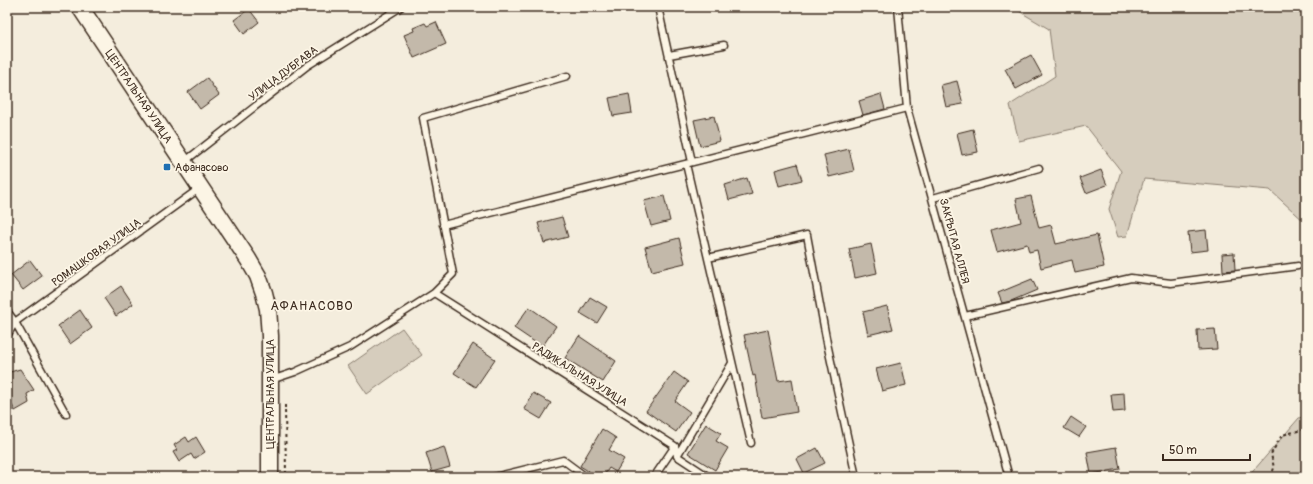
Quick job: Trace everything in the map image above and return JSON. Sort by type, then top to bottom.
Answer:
[{"type":"street","name":"ЦЕНТРАЛЬНАЯ УЛИЦА","points":[[80,7],[258,276],[268,310],[270,477]]},
{"type":"lane","name":"УЛИЦА ДУБРАВА","points":[[183,163],[307,66],[401,7]]},
{"type":"lane","points":[[658,7],[669,56],[708,258],[750,443]]},
{"type":"lane","name":"ЗАКРЫТАЯ АЛЛЕЯ","points":[[898,7],[907,108],[1009,477]]},
{"type":"lane","points":[[669,56],[724,45]]},
{"type":"lane","points":[[270,381],[295,372],[350,347],[434,293],[453,274],[423,118],[567,76]]},
{"type":"lane","points":[[443,225],[907,108]]},
{"type":"lane","points":[[932,198],[1039,168]]},
{"type":"lane","name":"РОМАШКОВАЯ УЛИЦА","points":[[7,336],[15,322],[201,188]]},
{"type":"lane","points":[[708,258],[806,235],[827,343],[856,477]]},
{"type":"lane","points":[[965,316],[1130,278],[1171,283],[1298,266]]},
{"type":"lane","name":"РАДИКАЛЬНАЯ УЛИЦА","points":[[434,293],[675,446]]},
{"type":"lane","points":[[7,311],[15,322],[66,414]]},
{"type":"lane","points":[[676,456],[732,363]]},
{"type":"lane","points":[[675,446],[676,456]]},
{"type":"lane","points":[[654,477],[675,446]]},
{"type":"lane","points":[[676,456],[709,477]]},
{"type":"lane","points":[[494,477],[563,460],[586,477]]},
{"type":"path","points":[[285,399],[286,477]]},
{"type":"path","points":[[1271,477],[1274,468],[1271,454],[1282,436],[1306,429]]},
{"type":"shaded area","points":[[1012,7],[1306,7],[1306,223],[1270,190],[1144,179],[1127,236],[1118,237],[1109,209],[1121,171],[1086,126],[1019,141],[1010,105],[1055,76],[1049,29]]},
{"type":"shaded area","points":[[402,328],[422,355],[367,394],[348,366]]},
{"type":"shaded area","points":[[1306,416],[1306,477],[1248,477],[1299,418]]},
{"type":"building","points":[[249,9],[259,22],[244,34],[234,20]]},
{"type":"building","points":[[436,22],[446,44],[414,58],[404,35],[414,31],[413,28],[425,23],[427,26]]},
{"type":"building","points":[[1031,55],[1042,75],[1016,89],[1005,69]]},
{"type":"building","points":[[207,78],[219,95],[200,109],[188,92]]},
{"type":"building","points":[[957,81],[963,104],[946,107],[941,85]]},
{"type":"building","points":[[629,94],[632,113],[613,116],[609,98]]},
{"type":"building","points":[[881,94],[885,109],[863,115],[859,101]]},
{"type":"building","points":[[714,116],[720,141],[700,146],[694,120]]},
{"type":"building","points":[[973,129],[978,152],[962,155],[957,133]]},
{"type":"building","points":[[849,149],[854,171],[829,177],[824,155]]},
{"type":"building","points":[[797,164],[802,180],[779,186],[775,170]]},
{"type":"building","points":[[1101,170],[1107,185],[1086,193],[1080,178]]},
{"type":"building","points":[[747,178],[752,194],[729,200],[725,185]]},
{"type":"building","points":[[664,196],[670,221],[651,226],[644,201]]},
{"type":"building","points":[[1031,196],[1039,228],[1051,225],[1056,244],[1097,235],[1104,267],[1075,273],[1072,260],[1041,268],[1037,250],[1029,252],[1027,244],[997,252],[991,230],[1021,222],[1016,199]]},
{"type":"building","points":[[562,217],[568,237],[544,243],[538,223]]},
{"type":"building","points":[[1206,230],[1208,250],[1190,252],[1188,232]]},
{"type":"building","points":[[679,238],[685,263],[652,271],[645,247]]},
{"type":"building","points":[[871,244],[877,273],[855,278],[849,249]]},
{"type":"building","points":[[1234,253],[1235,270],[1223,271],[1222,254]]},
{"type":"building","points":[[30,260],[42,276],[23,290],[11,275]]},
{"type":"building","points":[[1032,279],[1037,290],[1011,301],[1002,303],[998,293]]},
{"type":"building","points":[[121,286],[133,304],[116,316],[104,298]]},
{"type":"building","points":[[590,297],[607,307],[597,323],[580,313]]},
{"type":"building","points":[[887,306],[893,329],[868,335],[863,312]]},
{"type":"building","points":[[529,307],[556,326],[542,347],[514,328]]},
{"type":"building","points":[[80,310],[92,328],[70,344],[58,326]]},
{"type":"building","points":[[1215,329],[1217,349],[1198,350],[1197,330]]},
{"type":"building","points":[[768,330],[778,381],[792,379],[797,412],[762,418],[755,375],[753,376],[744,335]]},
{"type":"building","points":[[579,336],[616,361],[603,382],[565,358]]},
{"type":"building","points":[[473,344],[495,359],[476,387],[454,373]]},
{"type":"building","points":[[901,363],[906,385],[882,391],[876,369]]},
{"type":"building","points":[[20,369],[34,390],[27,394],[29,403],[15,411],[12,405],[7,408],[7,373]]},
{"type":"building","points":[[674,372],[688,382],[675,401],[690,412],[676,432],[646,411]]},
{"type":"building","points":[[533,393],[551,403],[541,419],[524,409]]},
{"type":"building","points":[[1124,393],[1125,411],[1113,412],[1111,394]]},
{"type":"building","points":[[1071,417],[1086,427],[1079,437],[1064,428]]},
{"type":"building","points":[[706,424],[721,433],[716,441],[728,448],[715,470],[688,453]]},
{"type":"building","points":[[602,429],[616,438],[609,450],[624,459],[616,472],[609,468],[603,477],[598,477],[580,466]]},
{"type":"building","points":[[186,437],[189,442],[196,437],[205,452],[194,459],[191,454],[179,462],[173,452],[177,450],[174,445]]},
{"type":"building","points":[[444,447],[450,467],[432,472],[426,453]]},
{"type":"building","points":[[1116,447],[1120,469],[1091,474],[1087,452]]},
{"type":"building","points":[[817,448],[825,463],[804,473],[797,459]]},
{"type":"place","name":"Афанасово","points":[[167,167]]},
{"type":"district","name":"АФАНАСОВО","points":[[312,305]]}]
